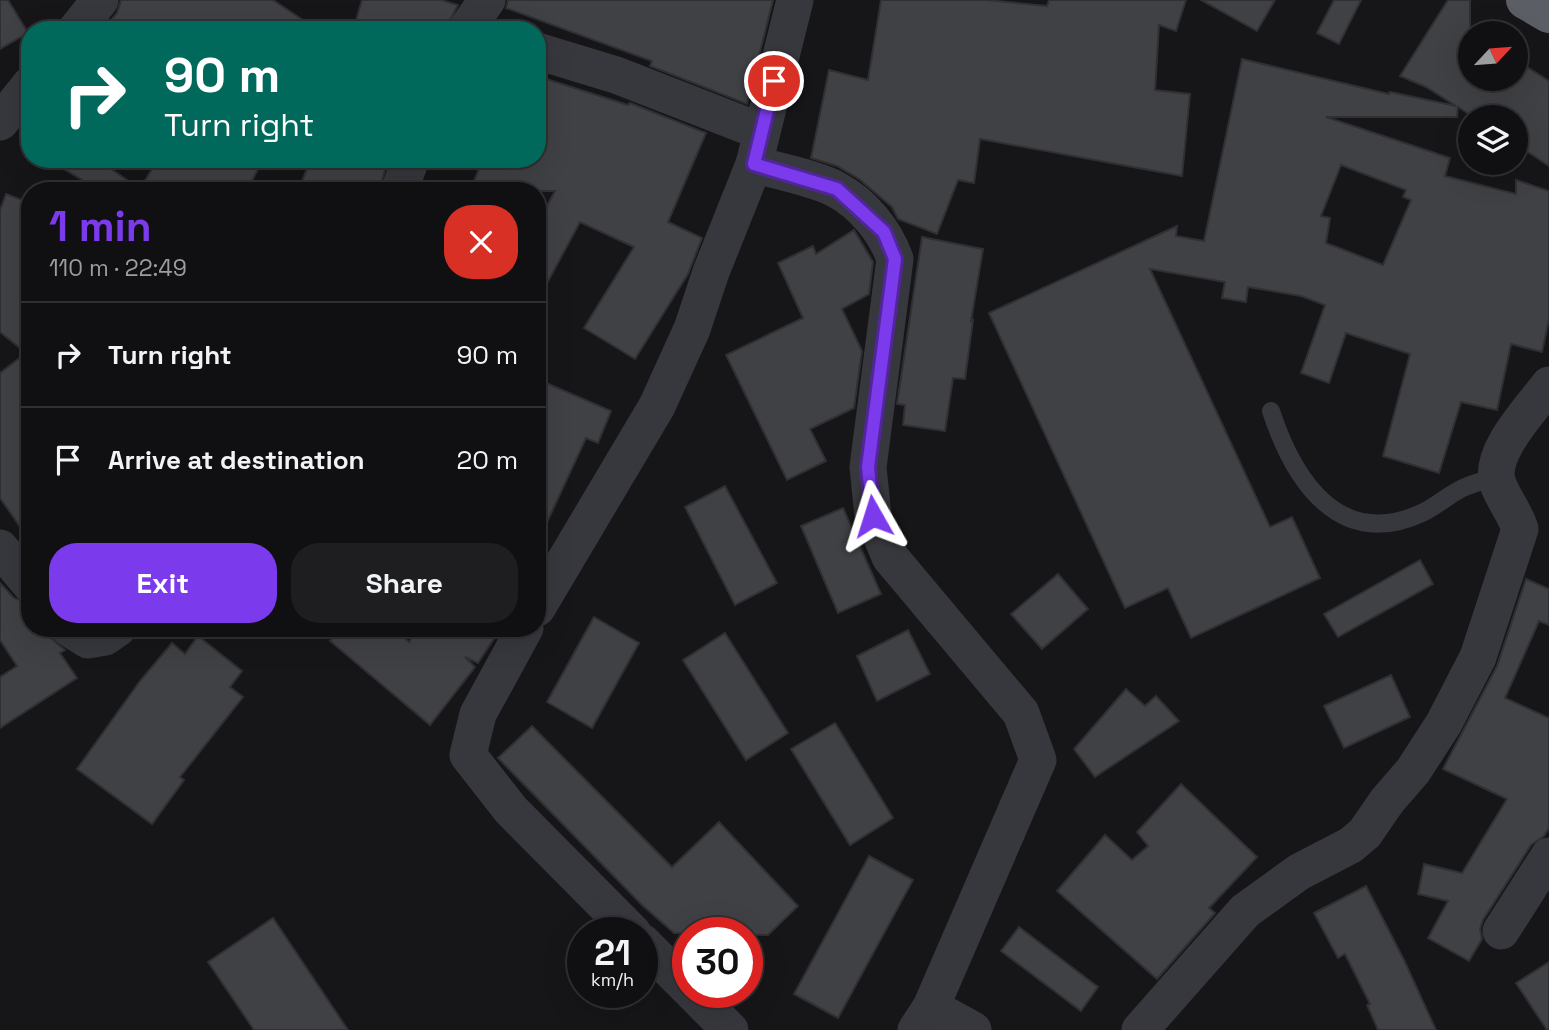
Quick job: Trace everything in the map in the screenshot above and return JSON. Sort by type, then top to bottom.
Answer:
[{"type":"highway","points":[[1525,0],[1549,14]]},
{"type":"street","points":[[83,21],[100,0]]},
{"type":"street","points":[[472,21],[487,0]]},
{"type":"street","points":[[546,593],[657,406],[692,329],[757,148],[794,0]]},
{"type":"street","points":[[546,54],[616,75],[837,189],[870,218],[889,243],[895,259],[868,467],[873,516],[890,557],[1021,713],[1038,760],[923,1019],[972,1030]]},
{"type":"street","points":[[0,122],[21,96]]},
{"type":"street","points":[[1140,1030],[1245,911],[1299,872],[1351,845],[1365,833],[1387,801],[1413,771],[1444,723],[1478,657],[1520,529],[1496,477],[1495,468],[1501,451],[1549,385]]},
{"type":"street","points":[[1,552],[21,574]]},
{"type":"street","points":[[83,637],[88,640],[106,637]]},
{"type":"street","points":[[520,637],[478,714],[468,755],[511,810],[617,917]]},
{"type":"street","points":[[1501,931],[1549,856]]},
{"type":"street","points":[[658,958],[672,972]]},
{"type":"street","points":[[708,1008],[730,1030]]},
{"type":"lane","points":[[1271,411],[1283,450],[1321,504],[1358,523],[1382,526],[1423,513],[1465,487],[1496,477]]},
{"type":"building","points":[[0,0],[8,0],[21,21],[21,37],[0,49]]},
{"type":"building","points":[[121,0],[273,0],[304,21],[110,21],[117,13]]},
{"type":"building","points":[[362,0],[441,0],[458,5],[450,21],[356,21]]},
{"type":"building","points":[[508,0],[773,0],[747,104],[650,66],[652,61],[506,8]]},
{"type":"building","points":[[881,0],[987,0],[1047,6],[1049,0],[1186,0],[1176,31],[1159,25],[1155,90],[1190,94],[1182,176],[980,139],[974,183],[958,180],[937,234],[898,219],[892,207],[859,179],[837,166],[811,158],[829,70],[868,80]]},
{"type":"building","points":[[1201,0],[1275,0],[1257,31]]},
{"type":"building","points":[[1334,0],[1361,0],[1339,44],[1317,33]]},
{"type":"building","points":[[1448,0],[1470,0],[1470,21],[1458,21],[1458,91],[1528,91],[1528,68],[1549,81],[1549,166],[1528,152],[1528,105],[1458,105],[1457,117],[1326,117],[1450,158],[1445,176],[1516,194],[1516,180],[1549,191],[1549,319],[1542,352],[1511,344],[1497,410],[1461,402],[1439,473],[1383,456],[1410,354],[1346,333],[1329,383],[1301,373],[1325,305],[1301,296],[1248,287],[1246,302],[1222,298],[1225,282],[1150,269],[1270,527],[1292,517],[1320,578],[1191,638],[1168,588],[1125,608],[989,313],[1177,226],[1176,236],[1204,241],[1242,59],[1389,94],[1390,92],[1456,106],[1426,87],[1400,76]],"holes":[[[1341,165],[1406,190],[1403,197],[1411,200],[1383,265],[1326,243],[1330,218],[1321,216]]]},
{"type":"building","points":[[546,79],[628,105],[630,103],[706,133],[668,222],[702,238],[688,274],[635,359],[584,328],[634,247],[580,222],[546,285],[546,208],[555,191],[546,191],[546,182],[474,182],[479,168],[546,168]]},
{"type":"building","points":[[62,168],[110,168],[130,182],[86,182]]},
{"type":"building","points":[[153,168],[258,168],[252,182],[144,182]]},
{"type":"building","points":[[307,168],[385,168],[382,182],[302,182]]},
{"type":"building","points":[[6,194],[21,200],[21,349],[0,332],[0,210]]},
{"type":"building","points":[[854,230],[873,262],[869,294],[842,309],[862,351],[854,408],[810,429],[826,461],[787,480],[726,355],[803,318],[778,263],[813,246],[816,254]]},
{"type":"building","points":[[922,237],[983,249],[965,379],[953,378],[945,431],[903,425],[905,405],[897,404]]},
{"type":"building","points":[[21,357],[21,528],[0,498],[0,373]]},
{"type":"building","points":[[546,383],[611,411],[598,443],[586,438],[546,525]]},
{"type":"building","points":[[725,486],[777,583],[735,605],[685,507]]},
{"type":"building","points":[[843,508],[881,594],[838,613],[801,526]]},
{"type":"building","points":[[1420,560],[1433,584],[1338,637],[1324,614]]},
{"type":"building","points":[[1058,574],[1088,609],[1042,649],[1011,614]]},
{"type":"building","points":[[1526,579],[1549,589],[1549,625],[1539,621],[1505,698],[1549,718],[1549,828],[1544,836],[1531,845],[1483,920],[1480,929],[1482,939],[1469,961],[1428,938],[1448,901],[1418,894],[1424,864],[1462,873],[1507,799],[1443,769],[1497,666]]},
{"type":"building","points":[[0,583],[14,598],[21,601],[21,637],[51,637],[65,650],[60,653],[77,678],[0,728],[0,677],[17,666],[0,640]]},
{"type":"building","points":[[594,617],[639,643],[592,728],[547,702]]},
{"type":"building","points":[[908,630],[930,674],[877,701],[857,656]]},
{"type":"building","points":[[725,633],[788,733],[746,760],[683,660]]},
{"type":"building","points":[[199,637],[242,671],[230,687],[243,697],[180,777],[184,780],[152,824],[77,769],[140,681],[172,643],[185,654]]},
{"type":"building","points":[[333,637],[403,637],[409,642],[412,637],[495,637],[478,663],[465,657],[475,667],[430,725],[330,641]]},
{"type":"building","points":[[1391,675],[1410,717],[1344,748],[1324,706]]},
{"type":"building","points":[[1126,689],[1145,706],[1156,696],[1179,721],[1095,777],[1074,749]]},
{"type":"building","points":[[835,723],[893,818],[850,845],[791,749]]},
{"type":"building","points":[[532,726],[672,867],[719,822],[798,906],[768,935],[763,935],[763,917],[672,917],[672,931],[643,906],[498,758]]},
{"type":"building","points":[[1181,784],[1257,857],[1209,908],[1215,913],[1157,979],[1057,891],[1105,835],[1132,860],[1148,846],[1137,832]]},
{"type":"building","points":[[869,856],[913,880],[838,1018],[794,994]]},
{"type":"building","points":[[1366,886],[1436,1030],[1378,1030],[1367,1005],[1370,1004],[1345,954],[1338,958],[1314,913]]},
{"type":"building","points":[[273,918],[348,1030],[254,1030],[208,962]]},
{"type":"building","points":[[1019,927],[1098,987],[1081,1011],[1001,951]]},
{"type":"building","points":[[1549,962],[1549,1030],[1547,1030],[1516,983]]},
{"type":"route","points":[[774,81],[754,164],[837,189],[884,232],[895,259],[868,467],[873,516]]}]
